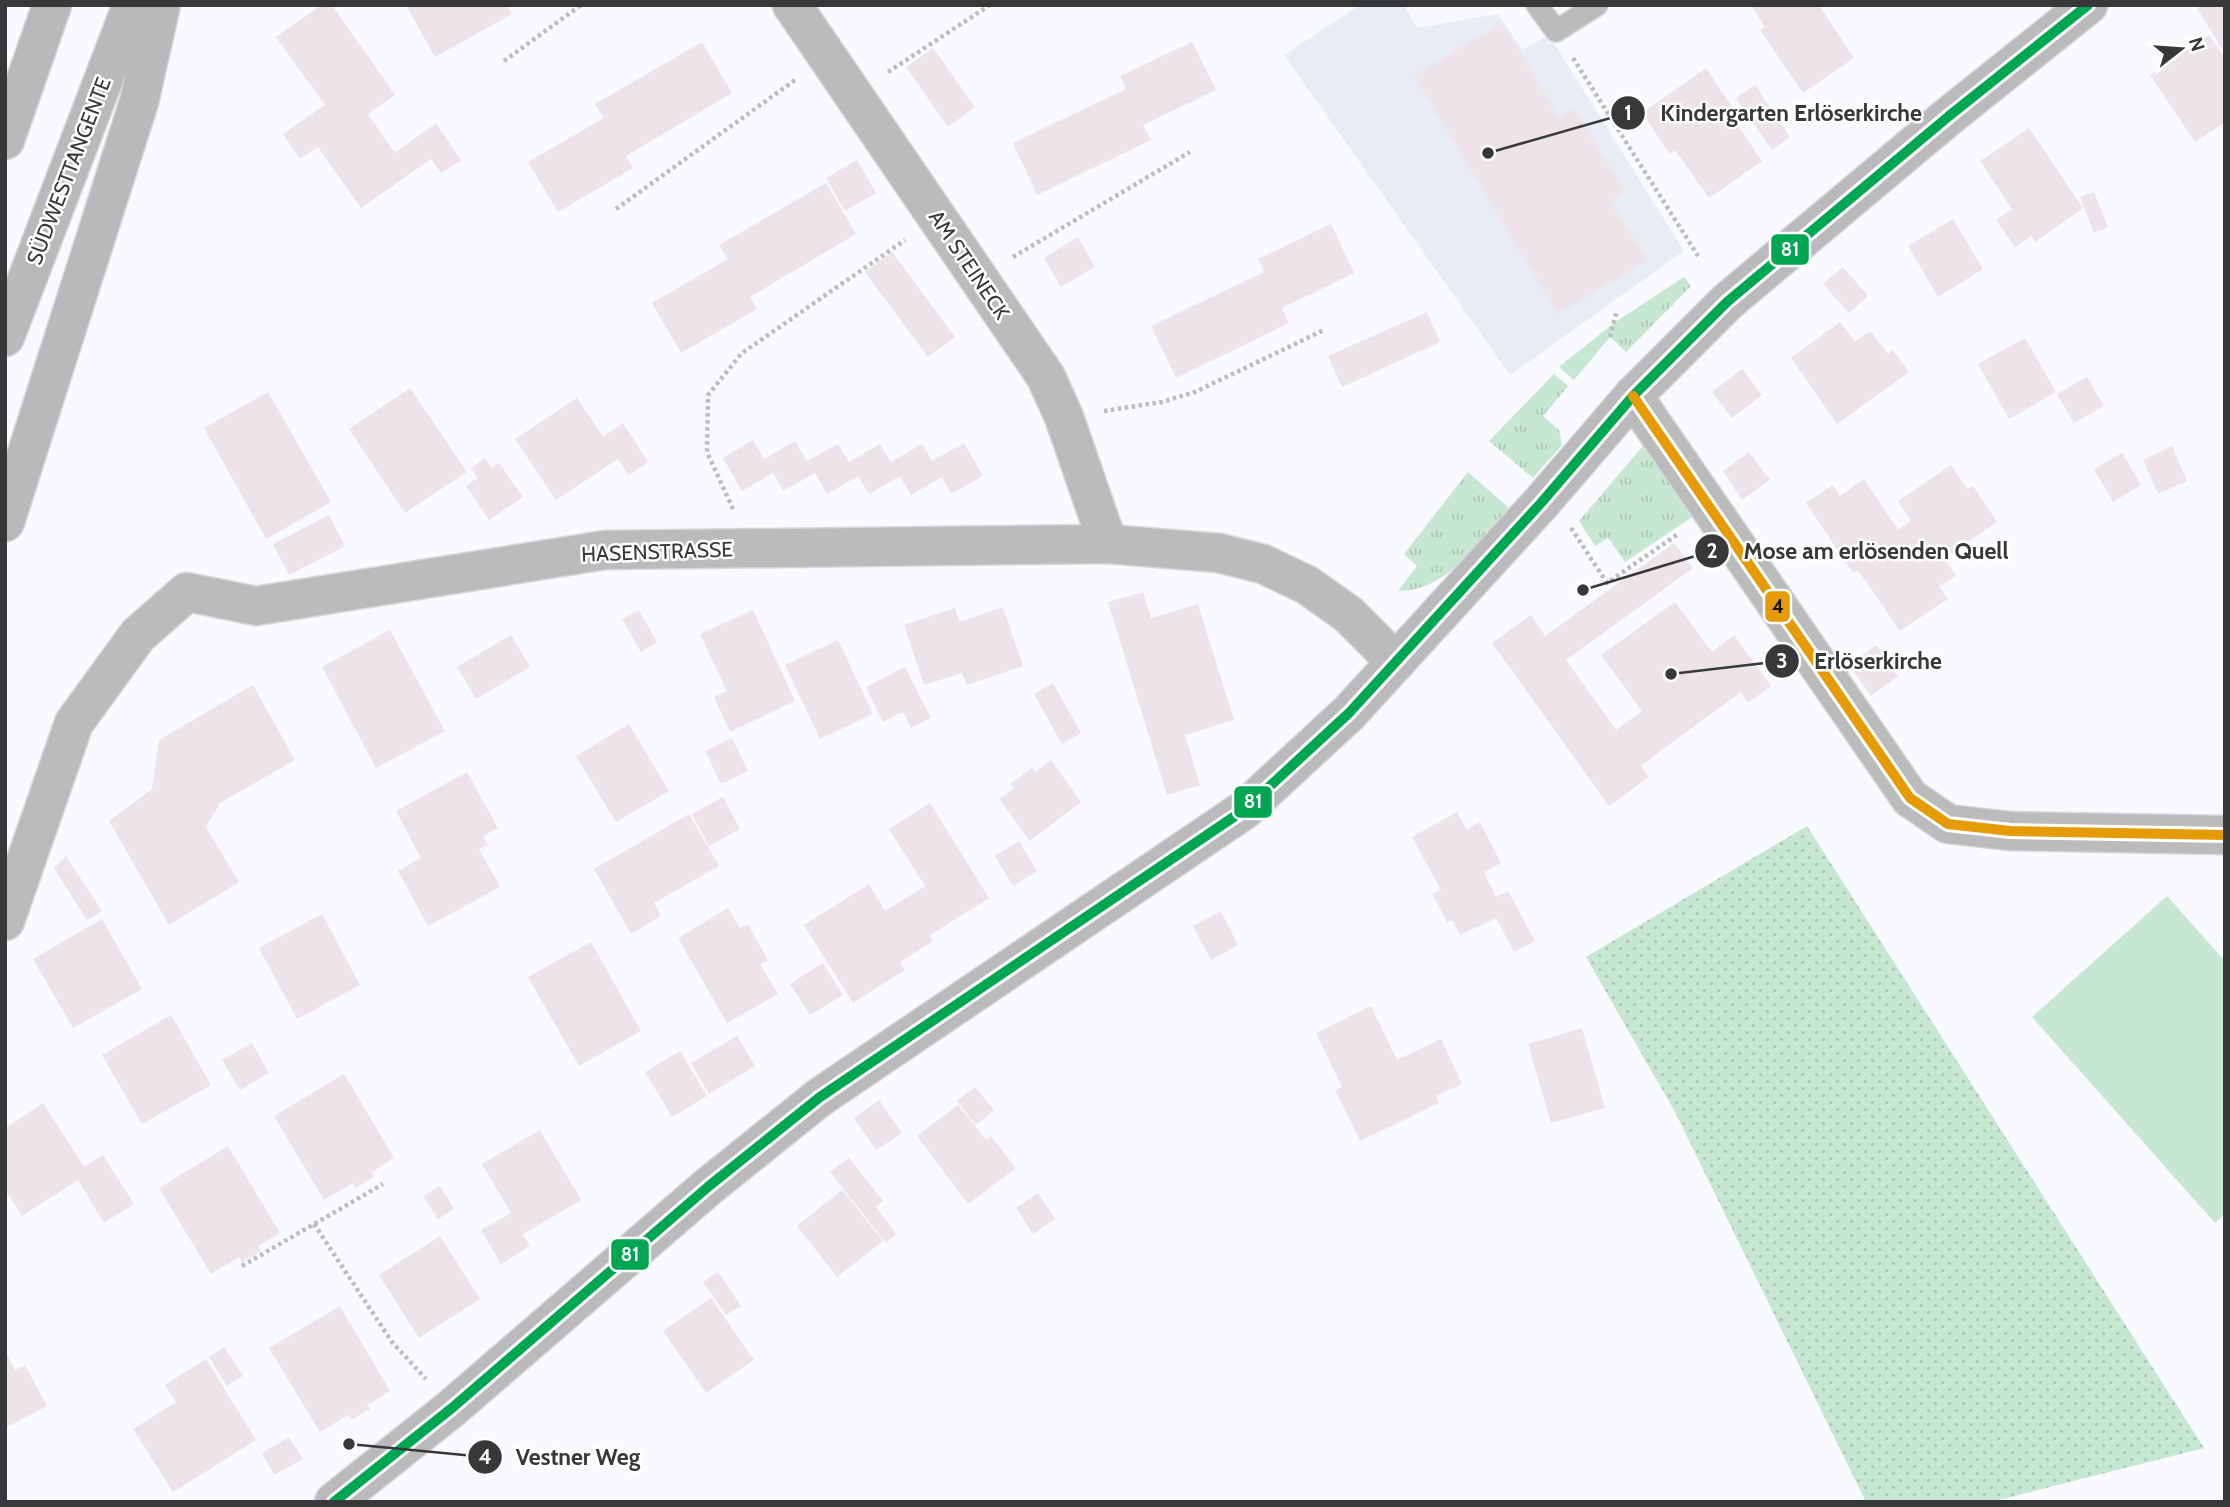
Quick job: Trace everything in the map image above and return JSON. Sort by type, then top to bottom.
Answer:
[{"type":"highway","points":[[5,140],[52,5]]},
{"type":"highway","name":"SÜDWESTTANGENTE","points":[[5,337],[132,5]]},
{"type":"highway","points":[[5,522],[139,102],[160,5]]},
{"type":"main road","points":[[334,1502],[452,1408],[709,1186],[820,1097],[1244,810],[1349,713],[1541,503],[1633,396],[1727,302],[1949,116],[2088,5]]},
{"type":"street","name":"AM STEINECK","points":[[792,5],[1046,377],[1064,416],[1108,544]]},
{"type":"street","points":[[1633,396],[1910,798],[1948,824],[2010,831],[2225,835]]},
{"type":"street","name":"HASENSTRASSE","points":[[5,921],[74,723],[138,635],[187,592],[256,606],[605,550],[1108,544],[1219,553],[1263,564],[1307,585],[1348,614],[1396,662]]},
{"type":"lane","points":[[1537,5],[1556,31],[1597,5]]},
{"type":"path","points":[[504,61],[581,5]]},
{"type":"path","points":[[853,94],[990,5]]},
{"type":"path","points":[[1556,31],[1698,256]]},
{"type":"path","points":[[617,209],[827,57]]},
{"type":"path","points":[[978,277],[1190,152]]},
{"type":"path","points":[[750,548],[707,452],[708,395],[742,353],[937,217]]},
{"type":"path","points":[[1610,337],[1617,310]]},
{"type":"path","points":[[1064,416],[1163,402],[1195,392],[1324,330]]},
{"type":"path","points":[[1541,503],[1571,529],[1607,583],[1712,510]]},
{"type":"path","points":[[242,1266],[383,1184]]},
{"type":"path","points":[[314,1224],[392,1342],[452,1408]]},
{"type":"shaded area","points":[[1360,5],[1404,5],[1417,28],[1498,14],[1522,50],[1549,35],[1684,251],[1510,375],[1284,55]]},
{"type":"green space","points":[[1684,277],[1691,286],[1626,352],[1610,337],[1574,380],[1559,367],[1614,323]]},
{"type":"green space","points":[[1554,374],[1568,386],[1543,416],[1559,430],[1562,445],[1533,478],[1489,441]]},
{"type":"green space","points":[[1648,440],[1700,512],[1625,562],[1608,538],[1595,546],[1579,521]]},
{"type":"green space","points":[[1468,472],[1510,509],[1447,574],[1415,589],[1398,591],[1417,566],[1404,554]]},
{"type":"green space","points":[[1807,826],[2204,1448],[1991,1502],[1866,1502],[1675,1112],[1586,957]]},
{"type":"green space","points":[[2167,896],[2225,961],[2225,1214],[2215,1223],[2032,1017]]},
{"type":"building","points":[[321,5],[332,5],[395,95],[368,114],[395,153],[436,123],[461,160],[441,173],[431,159],[361,208],[318,147],[300,159],[283,134],[325,105],[276,37]]},
{"type":"building","points":[[507,5],[512,14],[435,57],[407,7]]},
{"type":"building","points":[[1751,5],[1819,5],[1854,58],[1803,93],[1760,30],[1765,27]]},
{"type":"building","points":[[2202,5],[2225,5],[2222,49],[2197,8]]},
{"type":"building","points":[[1502,23],[1559,118],[1574,109],[1625,192],[1610,201],[1647,260],[1558,314],[1414,76]]},
{"type":"building","points":[[2209,35],[2225,58],[2225,122],[2195,142],[2150,75]]},
{"type":"building","points":[[702,42],[732,93],[626,156],[633,168],[558,212],[528,162],[604,118],[595,104]]},
{"type":"building","points":[[1192,42],[1216,90],[1143,125],[1151,140],[1037,195],[1013,143],[1126,89],[1120,76]]},
{"type":"building","points":[[933,48],[975,107],[948,127],[906,67]]},
{"type":"building","points":[[1706,68],[1734,110],[1729,113],[1762,161],[1709,198],[1675,150],[1670,154],[1642,113]]},
{"type":"building","points":[[1755,85],[1790,137],[1772,150],[1736,98]]},
{"type":"building","points":[[2029,128],[2083,208],[2035,242],[2031,236],[2015,247],[1996,220],[2012,209],[1980,161]]},
{"type":"building","points":[[857,160],[876,193],[845,211],[826,178]]},
{"type":"building","points":[[826,183],[856,234],[750,297],[757,309],[681,353],[652,303],[728,259],[719,245]]},
{"type":"building","points":[[2094,192],[2108,227],[2094,233],[2080,197]]},
{"type":"building","points":[[1953,219],[1983,269],[1938,297],[1908,246]]},
{"type":"building","points":[[1331,224],[1354,273],[1282,308],[1289,323],[1176,378],[1151,326],[1264,272],[1258,259]]},
{"type":"building","points":[[1078,237],[1095,267],[1061,287],[1044,258]]},
{"type":"building","points":[[892,252],[955,337],[928,357],[865,272]]},
{"type":"building","points":[[1843,267],[1868,296],[1849,313],[1823,284]]},
{"type":"building","points":[[1427,312],[1440,342],[1342,387],[1328,356]]},
{"type":"building","points":[[1840,322],[1855,342],[1870,331],[1888,354],[1893,350],[1909,372],[1837,424],[1791,358]]},
{"type":"building","points":[[2025,338],[2056,392],[2009,419],[1978,364]]},
{"type":"building","points":[[1742,369],[1762,395],[1732,418],[1712,392]]},
{"type":"building","points":[[2087,377],[2104,406],[2074,423],[2057,394]]},
{"type":"building","points":[[410,388],[467,472],[405,513],[349,429]]},
{"type":"building","points":[[268,392],[331,502],[266,539],[204,428]]},
{"type":"building","points":[[577,398],[603,437],[623,423],[648,462],[629,475],[618,459],[556,500],[515,439]]},
{"type":"building","points":[[753,440],[764,459],[795,441],[807,461],[838,444],[849,462],[880,444],[891,462],[922,444],[932,461],[964,443],[983,476],[951,494],[942,477],[911,495],[900,476],[869,494],[858,476],[827,494],[815,473],[783,491],[773,473],[742,491],[723,458]]},
{"type":"building","points":[[2172,446],[2187,481],[2158,494],[2143,460]]},
{"type":"building","points":[[1749,452],[1770,480],[1742,500],[1723,471]]},
{"type":"building","points":[[2122,453],[2141,485],[2113,502],[2094,469]]},
{"type":"building","points":[[485,458],[492,468],[499,463],[523,497],[489,520],[466,486],[477,478],[471,468]]},
{"type":"building","points":[[1951,465],[1967,489],[1973,486],[1997,522],[1944,558],[1956,576],[1939,586],[1948,599],[1900,631],[1858,570],[1853,573],[1806,503],[1833,485],[1840,496],[1864,479],[1898,530],[1911,521],[1898,501]]},
{"type":"building","points":[[329,515],[345,546],[289,575],[273,544]]},
{"type":"building","points":[[1674,543],[1693,568],[1566,660],[1616,730],[1642,711],[1601,655],[1675,602],[1712,652],[1734,635],[1771,686],[1748,703],[1741,692],[1667,746],[1641,766],[1649,777],[1609,806],[1492,643],[1531,615],[1545,636]]},
{"type":"building","points":[[1143,592],[1151,618],[1198,604],[1234,720],[1185,735],[1200,785],[1167,795],[1108,602]]},
{"type":"building","points":[[1003,607],[1023,666],[967,685],[962,673],[924,685],[904,625],[955,608],[960,622]]},
{"type":"building","points":[[639,610],[657,642],[641,652],[622,619]]},
{"type":"building","points":[[753,610],[795,701],[730,732],[714,697],[727,691],[700,634]]},
{"type":"building","points":[[390,630],[445,731],[376,768],[322,667]]},
{"type":"building","points":[[511,635],[530,667],[476,699],[457,667]]},
{"type":"building","points":[[838,640],[873,714],[820,739],[785,665]]},
{"type":"building","points":[[1876,645],[1898,676],[1871,696],[1849,665]]},
{"type":"building","points":[[905,667],[931,718],[911,728],[903,712],[883,722],[866,687]]},
{"type":"building","points":[[1053,683],[1081,733],[1062,744],[1034,694]]},
{"type":"building","points":[[253,685],[295,760],[220,803],[206,827],[239,882],[169,925],[109,821],[152,789],[159,740]]},
{"type":"building","points":[[629,724],[669,791],[616,822],[576,756]]},
{"type":"building","points":[[732,738],[748,771],[721,784],[705,751]]},
{"type":"building","points":[[1051,760],[1081,802],[1030,841],[999,799],[1014,788],[1010,784],[1032,768],[1035,772]]},
{"type":"building","points":[[467,772],[498,828],[483,836],[488,845],[479,849],[500,887],[428,926],[398,871],[421,858],[396,811]]},
{"type":"building","points":[[723,797],[740,829],[709,846],[692,814]]},
{"type":"building","points":[[930,803],[989,898],[930,935],[933,941],[900,962],[905,970],[853,1003],[804,925],[869,884],[885,911],[925,886],[889,829]]},
{"type":"building","points":[[1457,812],[1467,830],[1480,822],[1501,863],[1484,872],[1496,897],[1508,891],[1535,941],[1514,952],[1496,918],[1460,935],[1452,920],[1447,922],[1432,894],[1441,890],[1412,837]]},
{"type":"building","points":[[689,814],[719,866],[654,903],[661,916],[631,934],[594,869]]},
{"type":"building","points":[[1019,841],[1037,871],[1013,886],[995,856]]},
{"type":"building","points":[[66,856],[102,911],[87,920],[54,868]]},
{"type":"building","points":[[728,908],[740,928],[748,924],[768,960],[760,964],[778,994],[727,1023],[678,938]]},
{"type":"building","points":[[1221,911],[1238,945],[1211,960],[1193,926]]},
{"type":"building","points":[[322,914],[360,985],[297,1019],[259,948]]},
{"type":"building","points":[[102,919],[142,989],[73,1028],[33,959]]},
{"type":"building","points":[[591,942],[641,1031],[579,1066],[528,977]]},
{"type":"building","points":[[823,963],[843,995],[810,1015],[790,984]]},
{"type":"building","points":[[1371,1006],[1397,1060],[1441,1039],[1462,1084],[1436,1096],[1439,1103],[1360,1141],[1335,1090],[1342,1087],[1316,1033]]},
{"type":"building","points":[[171,1015],[211,1085],[142,1124],[102,1055]]},
{"type":"building","points":[[1582,1028],[1605,1108],[1551,1123],[1528,1044]]},
{"type":"building","points":[[737,1036],[755,1066],[709,1094],[691,1063]]},
{"type":"building","points":[[252,1043],[269,1073],[240,1090],[222,1060]]},
{"type":"building","points":[[680,1051],[707,1096],[672,1117],[645,1072]]},
{"type":"building","points":[[344,1074],[394,1158],[372,1172],[374,1177],[356,1188],[353,1183],[324,1200],[274,1116]]},
{"type":"building","points":[[975,1087],[994,1110],[976,1125],[957,1101]]},
{"type":"building","points":[[879,1100],[902,1133],[876,1150],[854,1118]]},
{"type":"building","points":[[43,1103],[84,1167],[103,1155],[134,1204],[104,1223],[78,1180],[22,1216],[5,1190],[5,1128]]},
{"type":"building","points":[[958,1105],[986,1140],[991,1136],[1016,1168],[968,1204],[917,1136]]},
{"type":"building","points":[[540,1130],[581,1200],[523,1234],[530,1246],[501,1264],[481,1230],[511,1213],[482,1164]]},
{"type":"building","points":[[228,1146],[280,1233],[258,1246],[261,1251],[242,1262],[239,1257],[211,1274],[159,1188]]},
{"type":"building","points":[[849,1158],[883,1201],[876,1207],[896,1234],[886,1243],[830,1172]]},
{"type":"building","points":[[440,1186],[454,1209],[438,1219],[423,1196]]},
{"type":"building","points":[[842,1190],[883,1241],[837,1277],[797,1226]]},
{"type":"building","points":[[1038,1193],[1055,1219],[1033,1234],[1016,1208]]},
{"type":"building","points":[[440,1236],[480,1299],[419,1338],[379,1275]]},
{"type":"building","points":[[718,1272],[741,1306],[726,1315],[703,1282]]},
{"type":"building","points":[[711,1298],[754,1360],[706,1393],[663,1331]]},
{"type":"building","points":[[340,1306],[390,1391],[367,1405],[370,1409],[351,1420],[348,1415],[320,1432],[269,1348]]},
{"type":"building","points":[[224,1347],[243,1376],[227,1386],[209,1357]]},
{"type":"building","points":[[5,1351],[15,1370],[25,1365],[47,1406],[7,1427]]},
{"type":"building","points":[[206,1359],[256,1440],[173,1492],[133,1429],[176,1402],[165,1385]]},
{"type":"building","points":[[289,1437],[303,1459],[274,1475],[262,1453]]},
{"type":"transit line","name":"81","points":[[334,1502],[452,1408],[709,1186],[820,1097],[1244,810],[1349,713],[1541,503],[1633,396],[1727,302],[1949,116],[2088,5]]},
{"type":"transit line","name":"4","points":[[1633,396],[1910,798],[1948,824],[2010,831],[2225,835]]},
{"type":"place","name":"Kindergarten Erlöserkirche","points":[[1488,153]]},
{"type":"place","name":"Mose am erlösenden Quell","points":[[1583,590]]},
{"type":"place","name":"Erlöserkirche","points":[[1671,674]]},
{"type":"place","name":"Vestner Weg","points":[[349,1444]]}]
